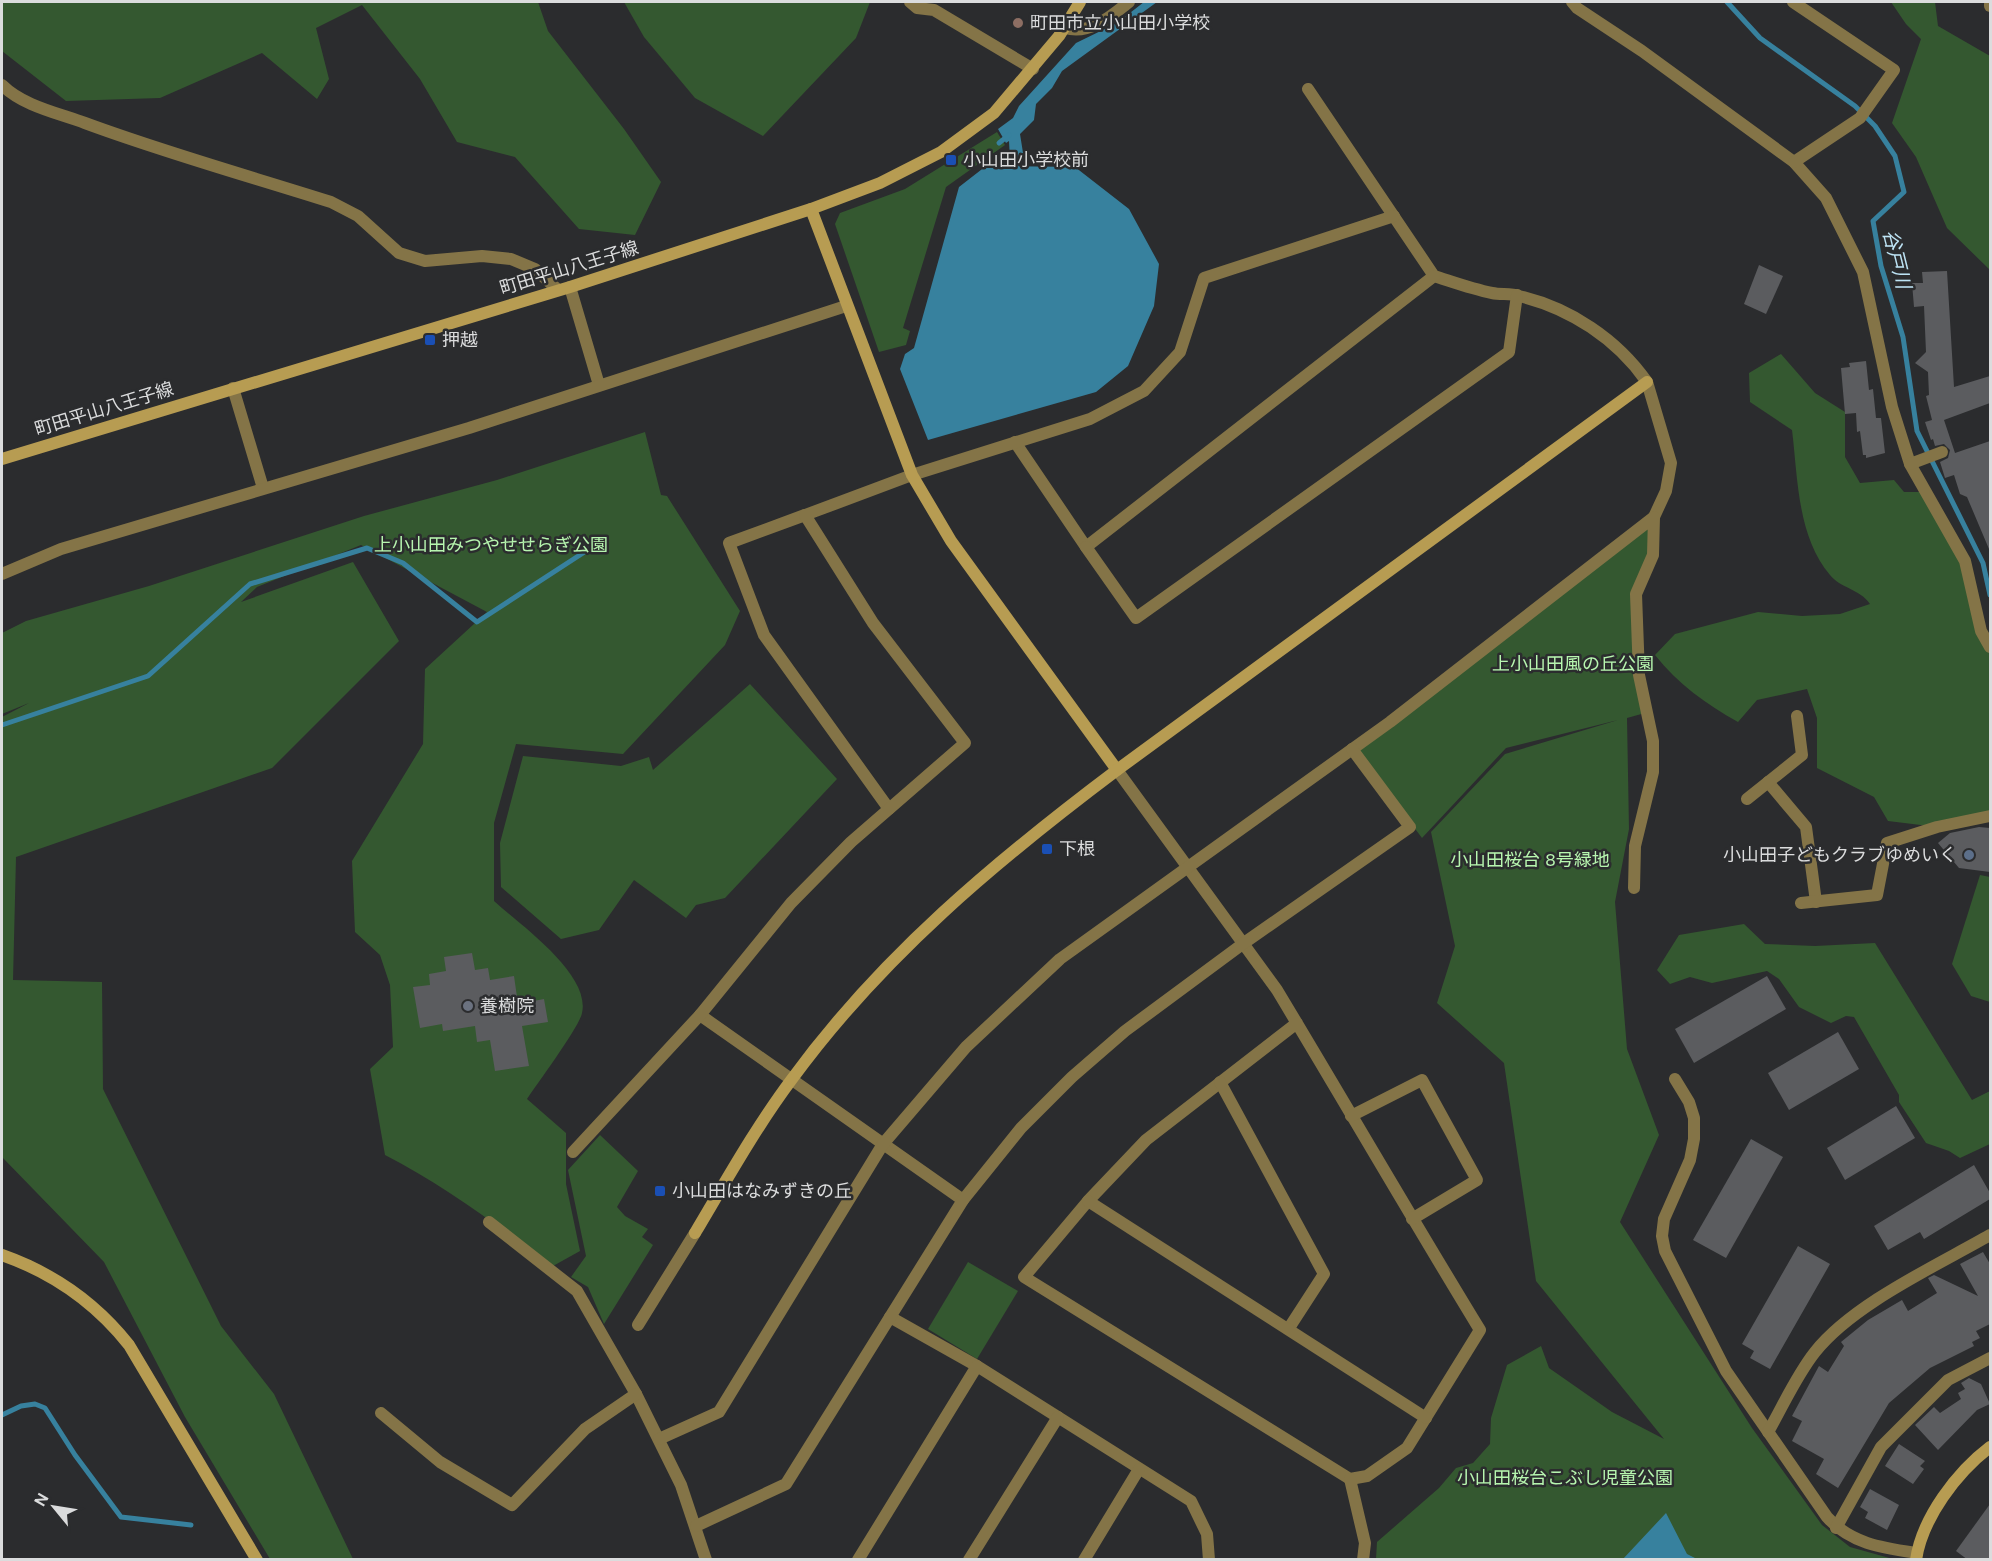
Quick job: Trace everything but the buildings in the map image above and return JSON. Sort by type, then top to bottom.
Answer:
[{"type":"street","points":[[910,2],[917,8],[934,10],[1033,69]]},
{"type":"street","name":"町田平山八王子線","points":[[2,459],[564,288],[811,209],[880,183],[941,152],[994,113],[1065,28],[1080,2]]},
{"type":"street","points":[[1065,28],[1078,32],[1106,20],[1128,2]]},
{"type":"street","points":[[1572,2],[1577,8],[1642,51],[1794,162],[1826,198],[1863,272],[1892,407],[1914,462],[1965,561],[1981,631],[1990,647]]},
{"type":"street","points":[[1793,2],[1894,70],[1870,107],[1860,118],[1794,162]]},
{"type":"street","points":[[2,86],[8,92],[45,109],[119,137],[331,202],[358,216],[399,253],[425,261],[482,256],[511,259],[534,269],[564,288],[599,385]]},
{"type":"street","points":[[1308,89],[1434,276],[1493,293],[1516,295],[1543,302],[1592,328],[1618,348],[1647,382],[1671,463],[1666,491],[1654,517],[1653,555],[1636,594],[1639,675],[1653,741],[1653,772],[1635,846],[1634,888]]},
{"type":"street","points":[[811,209],[912,475],[957,551],[1244,943],[1297,1023],[1480,1330],[1407,1449],[1366,1476],[1350,1479],[1024,1277],[1088,1201],[1146,1140],[1297,1023]]},
{"type":"street","points":[[889,809],[764,635],[729,543],[912,475],[1090,419],[1144,391],[1180,352],[1204,279],[1394,216]]},
{"type":"street","points":[[1086,547],[1434,276]]},
{"type":"street","points":[[1015,442],[1136,618],[1509,352],[1516,295]]},
{"type":"street","points":[[2,574],[61,549],[469,428],[846,306]]},
{"type":"street","points":[[638,1325],[792,1079],[859,996],[926,926],[1009,852],[1117,770],[1647,382]]},
{"type":"street","points":[[233,388],[263,489]]},
{"type":"street","points":[[1914,462],[1942,452]]},
{"type":"street","points":[[573,1152],[700,1014],[791,903],[889,809],[965,743],[873,623],[805,514]]},
{"type":"street","points":[[659,1439],[719,1412],[883,1144],[966,1047],[1060,959],[1352,749],[1654,517]]},
{"type":"street","points":[[1747,799],[1802,754],[1797,716]]},
{"type":"street","points":[[696,1526],[786,1484],[963,1200],[1021,1128],[1072,1077],[1125,1031],[1244,943],[1410,827],[1352,749]]},
{"type":"street","points":[[1768,782],[1806,827],[1816,902]]},
{"type":"street","points":[[1801,903],[1877,895],[1887,843],[1937,827],[1990,816]]},
{"type":"street","points":[[700,1014],[963,1200]]},
{"type":"street","points":[[1675,1079],[1689,1102],[1694,1118],[1694,1139],[1690,1160],[1664,1219],[1662,1236],[1665,1251],[1726,1371],[1836,1527],[1874,1546],[1917,1556],[1940,1503],[1963,1472],[1990,1447]]},
{"type":"street","points":[[1351,1116],[1422,1080],[1477,1180],[1412,1219]]},
{"type":"street","points":[[1220,1082],[1324,1274],[1289,1328]]},
{"type":"street","points":[[1088,1201],[1426,1418]]},
{"type":"street","points":[[489,1222],[577,1291],[659,1439],[681,1485],[706,1560]]},
{"type":"street","points":[[1768,1432],[1804,1368],[1835,1331],[1866,1308],[1990,1235]]},
{"type":"street","points":[[2,1255],[51,1277],[81,1296],[111,1323],[129,1345],[257,1560]]},
{"type":"street","points":[[890,1317],[977,1366],[1191,1501],[1207,1534],[1209,1560]]},
{"type":"street","points":[[1836,1527],[1881,1447],[1948,1380],[1990,1358]]},
{"type":"street","points":[[858,1560],[977,1366]]},
{"type":"street","points":[[381,1413],[440,1462],[512,1505],[585,1429],[636,1394]]},
{"type":"street","points":[[969,1560],[1058,1417]]},
{"type":"street","points":[[1084,1560],[1139,1469]]},
{"type":"street","points":[[1350,1479],[1365,1543],[1364,1560]]},
{"type":"green space","points":[[2,2],[538,2],[548,31],[624,129],[661,182],[635,235],[579,229],[515,157],[457,142],[420,79],[362,5],[316,28],[329,79],[317,99],[262,53],[160,98],[66,101],[2,51]]},
{"type":"green space","points":[[624,2],[870,2],[856,38],[763,136],[695,98],[644,37]]},
{"type":"green space","points":[[1891,2],[1935,2],[1938,26],[1990,56],[1990,270],[1947,228],[1916,157],[1892,123],[1921,39],[1906,24]]},
{"type":"green space","points":[[997,132],[1005,145],[946,187],[903,328],[910,331],[906,345],[879,352],[835,224],[840,213],[905,189]]},
{"type":"green space","points":[[1781,354],[1815,393],[1845,412],[1845,457],[1860,483],[1894,480],[1904,492],[1926,492],[1965,561],[1990,647],[1990,816],[1937,827],[1888,821],[1874,797],[1817,768],[1817,718],[1807,689],[1757,700],[1738,722],[1693,693],[1655,655],[1675,634],[1758,612],[1802,616],[1840,614],[1870,604],[1861,595],[1839,583],[1830,575],[1819,560],[1811,543],[1801,506],[1792,430],[1750,402],[1749,373]]},
{"type":"green space","name":"上小山田みつやせせらぎ公園","points":[[645,432],[661,495],[667,496],[740,611],[725,645],[623,754],[516,744],[494,823],[494,901],[551,951],[576,982],[582,998],[582,1013],[579,1020],[527,1099],[566,1133],[566,1184],[580,1251],[553,1266],[450,1193],[385,1155],[370,1069],[393,1047],[390,985],[380,955],[355,932],[352,861],[423,744],[425,669],[487,612],[361,545],[257,587],[241,602],[353,562],[399,641],[272,768],[16,857],[13,980],[102,982],[103,1089],[221,1326],[274,1394],[353,1559],[270,1559],[185,1417],[104,1262],[2,1157],[2,717],[29,703],[2,714],[2,633],[26,621],[149,586],[364,516],[497,480]]},
{"type":"green space","points":[[1652,522],[1649,554],[1633,589],[1645,713],[1627,718],[1629,829],[1615,902],[1627,1049],[1659,1135],[1620,1222],[1752,1428],[1822,1525],[1850,1547],[1893,1559],[1376,1559],[1377,1542],[1439,1488],[1456,1468],[1473,1463],[1490,1444],[1491,1418],[1507,1365],[1541,1346],[1549,1368],[1612,1412],[1664,1439],[1536,1281],[1504,1063],[1437,1003],[1455,946],[1431,832],[1505,754],[1618,720],[1506,748],[1422,838],[1356,750]]},
{"type":"green space","points":[[750,684],[837,779],[725,898],[696,905],[686,918],[634,880],[599,930],[561,939],[501,887],[500,843],[523,756],[621,766],[649,757],[653,770]]},
{"type":"green space","points":[[1980,875],[1990,877],[1990,1002],[1971,996],[1952,964]]},
{"type":"green space","points":[[1744,924],[1765,944],[1815,946],[1875,943],[1972,1100],[1990,1091],[1990,1144],[1960,1158],[1949,1151],[1926,1143],[1899,1102],[1899,1095],[1854,1017],[1846,1016],[1831,1023],[1799,1007],[1779,979],[1767,971],[1712,983],[1690,977],[1670,984],[1657,970],[1679,935]]},
{"type":"green space","points":[[600,1135],[638,1171],[617,1207],[625,1216],[648,1229],[642,1237],[653,1245],[604,1324],[588,1287],[571,1277],[586,1256],[568,1170]]},
{"type":"green space","points":[[968,1262],[1018,1291],[977,1359],[928,1329]]},
{"type":"water","points":[[1144,2],[1157,2],[1062,71],[1052,88],[1036,104],[1034,120],[1020,134],[1024,159],[1010,159],[1009,141],[1006,143],[998,129],[1013,118],[1019,106],[1076,43],[1117,23]]},
{"type":"water","points":[[986,166],[1075,167],[1129,209],[1159,264],[1154,306],[1128,366],[1096,392],[928,440],[900,369],[905,354],[914,348],[959,187]]},
{"type":"water","points":[[1666,1513],[1687,1554],[1697,1559],[1623,1559]]},
{"type":"waterway","name":"谷戸川","points":[[1727,2],[1760,38],[1855,106],[1875,126],[1895,156],[1904,192],[1873,221],[1881,266],[1903,337],[1917,431],[1983,563],[1990,595]]},
{"type":"waterway","points":[[999,143],[1009,135]]},
{"type":"waterway","points":[[1014,153],[1016,166]]},
{"type":"waterway","points":[[2,725],[148,676],[250,584],[367,548],[403,563],[477,622],[606,538]]},
{"type":"waterway","points":[[2,1415],[21,1406],[35,1404],[45,1408],[75,1455],[121,1517],[191,1525]]},
{"type":"place","name":"町田市立小山田小学校","points":[[1018,23]]},
{"type":"place","name":"小山田小学校前","points":[[951,160]]},
{"type":"place","name":"押越","points":[[430,340]]},
{"type":"place","name":"下根","points":[[1047,849]]},
{"type":"place","name":"小山田子どもクラブゆめいく","points":[[1969,855]]},
{"type":"place","name":"養樹院","points":[[468,1006]]},
{"type":"place","name":"小山田はなみずきの丘","points":[[660,1191]]},
{"type":"park label","name":"上小山田風の丘公園","points":[[1573,664]]},
{"type":"park label","name":"小山田桜台 8号緑地","points":[[1530,860]]},
{"type":"park label","name":"小山田桜台こぶし児童公園","points":[[1565,1478]]}]
